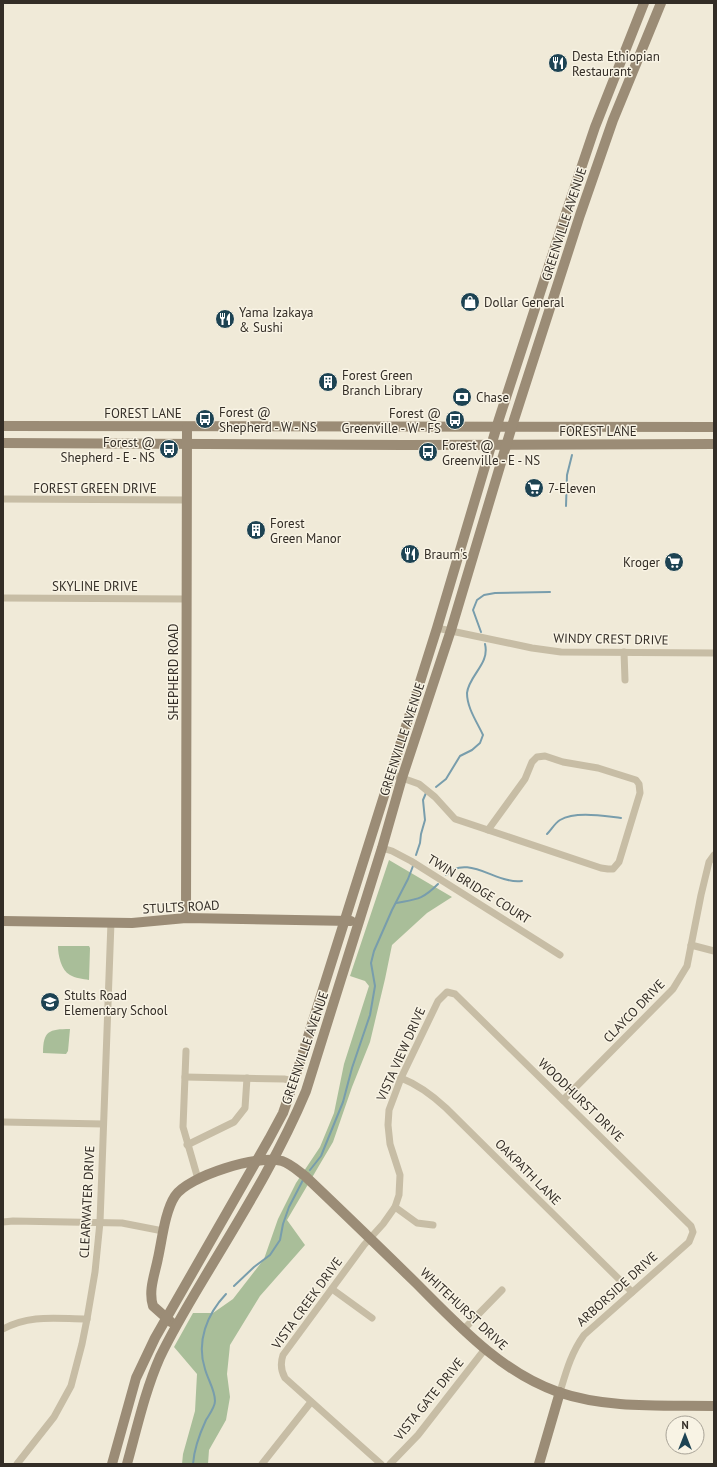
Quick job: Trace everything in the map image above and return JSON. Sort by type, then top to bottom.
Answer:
[{"type":"main road","name":"GREENVILLE AVENUE","points":[[112,1464],[136,1378],[155,1338],[278,1124],[294,1082],[437,628],[497,426],[544,279],[595,127],[644,3]]},
{"type":"main road","name":"GREENVILLE AVENUE","points":[[127,1464],[152,1376],[176,1326],[274,1160],[296,1116],[306,1091],[382,848],[402,778],[451,630],[512,426],[580,215],[613,120],[661,3]]},
{"type":"main road","points":[[619,67],[632,75]]},
{"type":"main road","points":[[567,210],[580,215]]},
{"type":"main road","points":[[544,279],[558,284]]},
{"type":"main road","name":"FOREST LANE","points":[[3,426],[714,427]]},
{"type":"main road","points":[[110,426],[110,444]]},
{"type":"main road","name":"SHEPHERD ROAD","points":[[186,918],[186,599],[188,426]]},
{"type":"main road","points":[[695,426],[696,444]]},
{"type":"main road","points":[[306,427],[307,444]]},
{"type":"main road","points":[[403,445],[404,427]]},
{"type":"main road","points":[[607,427],[613,444]]},
{"type":"main road","name":"FOREST LANE","points":[[3,444],[714,444]]},
{"type":"main road","points":[[468,526],[470,538],[463,566],[468,573]]},
{"type":"main road","name":"STULTS ROAD","points":[[3,921],[147,922],[186,918],[359,921]]},
{"type":"main road","name":"WHITEHURST DRIVE","points":[[176,1326],[153,1306],[150,1298],[150,1291],[163,1231],[174,1197],[180,1189],[198,1179],[242,1163],[257,1160],[274,1160],[288,1164],[305,1176],[485,1349],[521,1375],[560,1392],[597,1402],[632,1405],[714,1406]]},
{"type":"main road","name":"ARBORSIDE DRIVE","points":[[539,1464],[560,1392]]},
{"type":"street","name":"FOREST GREEN DRIVE","points":[[3,499],[187,500]]},
{"type":"street","name":"SKYLINE DRIVE","points":[[3,598],[186,599]]},
{"type":"street","name":"WINDY CREST DRIVE","points":[[437,628],[521,646],[561,652],[714,653]]},
{"type":"street","points":[[624,652],[625,680]]},
{"type":"street","points":[[391,774],[419,784],[435,797],[455,819],[601,868],[613,869],[619,862],[622,854],[640,793],[639,784],[636,780],[598,768],[563,762],[545,756],[537,757],[532,762],[525,779],[488,830]]},
{"type":"street","name":"TWIN BRIDGE COURT","points":[[382,848],[411,860],[560,955]]},
{"type":"street","name":"CLAYCO DRIVE","points":[[563,1100],[669,994],[687,966],[701,895],[709,862],[714,854]]},
{"type":"street","name":"CLEARWATER DRIVE","points":[[17,1464],[54,1417],[71,1386],[87,1319],[96,1266],[100,1222],[111,922]]},
{"type":"street","points":[[691,945],[714,951]]},
{"type":"street","name":"WOODHURST DRIVE","points":[[447,992],[455,994],[688,1222],[692,1232]]},
{"type":"street","name":"VISTA VIEW DRIVE","points":[[370,1239],[395,1207],[399,1195],[400,1175],[390,1144],[388,1125],[389,1110],[401,1078],[438,1001],[447,992]]},
{"type":"street","points":[[186,1051],[183,1127],[198,1179]]},
{"type":"street","points":[[185,1077],[284,1079],[294,1082]]},
{"type":"street","points":[[187,1145],[234,1122],[245,1108],[247,1078]]},
{"type":"street","name":"OAKPATH LANE","points":[[401,1078],[416,1084],[431,1094],[632,1292]]},
{"type":"street","points":[[3,1122],[103,1124]]},
{"type":"street","points":[[395,1207],[418,1223],[433,1225]]},
{"type":"street","points":[[3,1222],[122,1223],[163,1231]]},
{"type":"street","name":"ARBORSIDE DRIVE","points":[[560,1392],[569,1361],[584,1335],[689,1242],[692,1232]]},
{"type":"street","name":"VISTA CREEK DRIVE","points":[[370,1239],[283,1355],[281,1362],[282,1372],[285,1378],[381,1464]]},
{"type":"street","points":[[332,1289],[372,1318]]},
{"type":"street","points":[[464,1329],[502,1290]]},
{"type":"street","points":[[3,1329],[26,1319],[87,1319]]},
{"type":"street","name":"VISTA GATE DRIVE","points":[[390,1464],[418,1434],[485,1349]]},
{"type":"street","points":[[262,1464],[311,1402]]},
{"type":"green space","points":[[389,860],[452,897],[427,913],[392,945],[370,1042],[352,1087],[333,1142],[287,1220],[305,1245],[260,1296],[230,1345],[227,1374],[230,1397],[226,1420],[209,1450],[208,1464],[182,1464],[183,1454],[195,1411],[197,1374],[174,1347],[193,1313],[213,1313],[233,1299],[264,1259],[278,1219],[296,1183],[320,1147],[334,1113],[344,1064],[369,986],[365,981],[350,976]]},
{"type":"green space","points":[[58,946],[89,946],[89,980],[74,977],[64,970]]},
{"type":"green space","points":[[70,1029],[68,1051],[66,1054],[43,1053],[44,1040],[49,1033],[57,1030]]},
{"type":"waterway","points":[[566,506],[567,475],[572,455]]},
{"type":"waterway","points":[[481,632],[473,610],[477,600],[484,595],[495,593],[550,592]]},
{"type":"waterway","points":[[436,787],[446,779],[460,756],[472,750],[480,743],[483,735],[470,709],[467,693],[471,681],[485,658],[485,644]]},
{"type":"waterway","points":[[416,855],[425,820],[423,800],[426,793]]},
{"type":"waterway","points":[[547,834],[560,820],[566,817],[598,815],[621,818]]},
{"type":"waterway","points":[[310,1170],[321,1156],[343,1102],[352,1068],[370,1015],[375,986],[371,963],[374,951],[413,866]]},
{"type":"waterway","points":[[446,875],[454,869],[463,867],[473,868],[503,879],[522,881]]},
{"type":"waterway","points":[[396,903],[419,898],[428,893],[438,884]]},
{"type":"waterway","points":[[234,1286],[254,1267],[270,1255],[280,1240],[283,1224],[289,1207],[303,1180]]},
{"type":"waterway","points":[[193,1464],[200,1436],[215,1403],[214,1393],[206,1373],[203,1359],[203,1339],[205,1329],[213,1310],[226,1294]]},
{"type":"place","name":"Desta Ethiopian Restaurant","points":[[558,63]]},
{"type":"place","name":"Dollar General","points":[[470,302]]},
{"type":"place","name":"Yama Izakaya & Sushi","points":[[225,319]]},
{"type":"place","name":"Forest Green Branch Library","points":[[328,382]]},
{"type":"place","name":"Chase","points":[[462,397]]},
{"type":"place","name":"Forest @ Shepherd - W - NS","points":[[205,419]]},
{"type":"place","name":"Forest @ Greenville - W - FS","points":[[455,420]]},
{"type":"place","name":"Forest @ Shepherd - E - NS","points":[[169,449]]},
{"type":"place","name":"Forest @ Greenville - E - NS","points":[[428,452]]},
{"type":"place","name":"7-Eleven","points":[[534,488]]},
{"type":"place","name":"Forest Green Manor","points":[[256,530]]},
{"type":"place","name":"Braum's","points":[[410,554]]},
{"type":"place","name":"Kroger","points":[[674,562]]},
{"type":"place","name":"Stults Road Elementary School","points":[[50,1002]]}]
